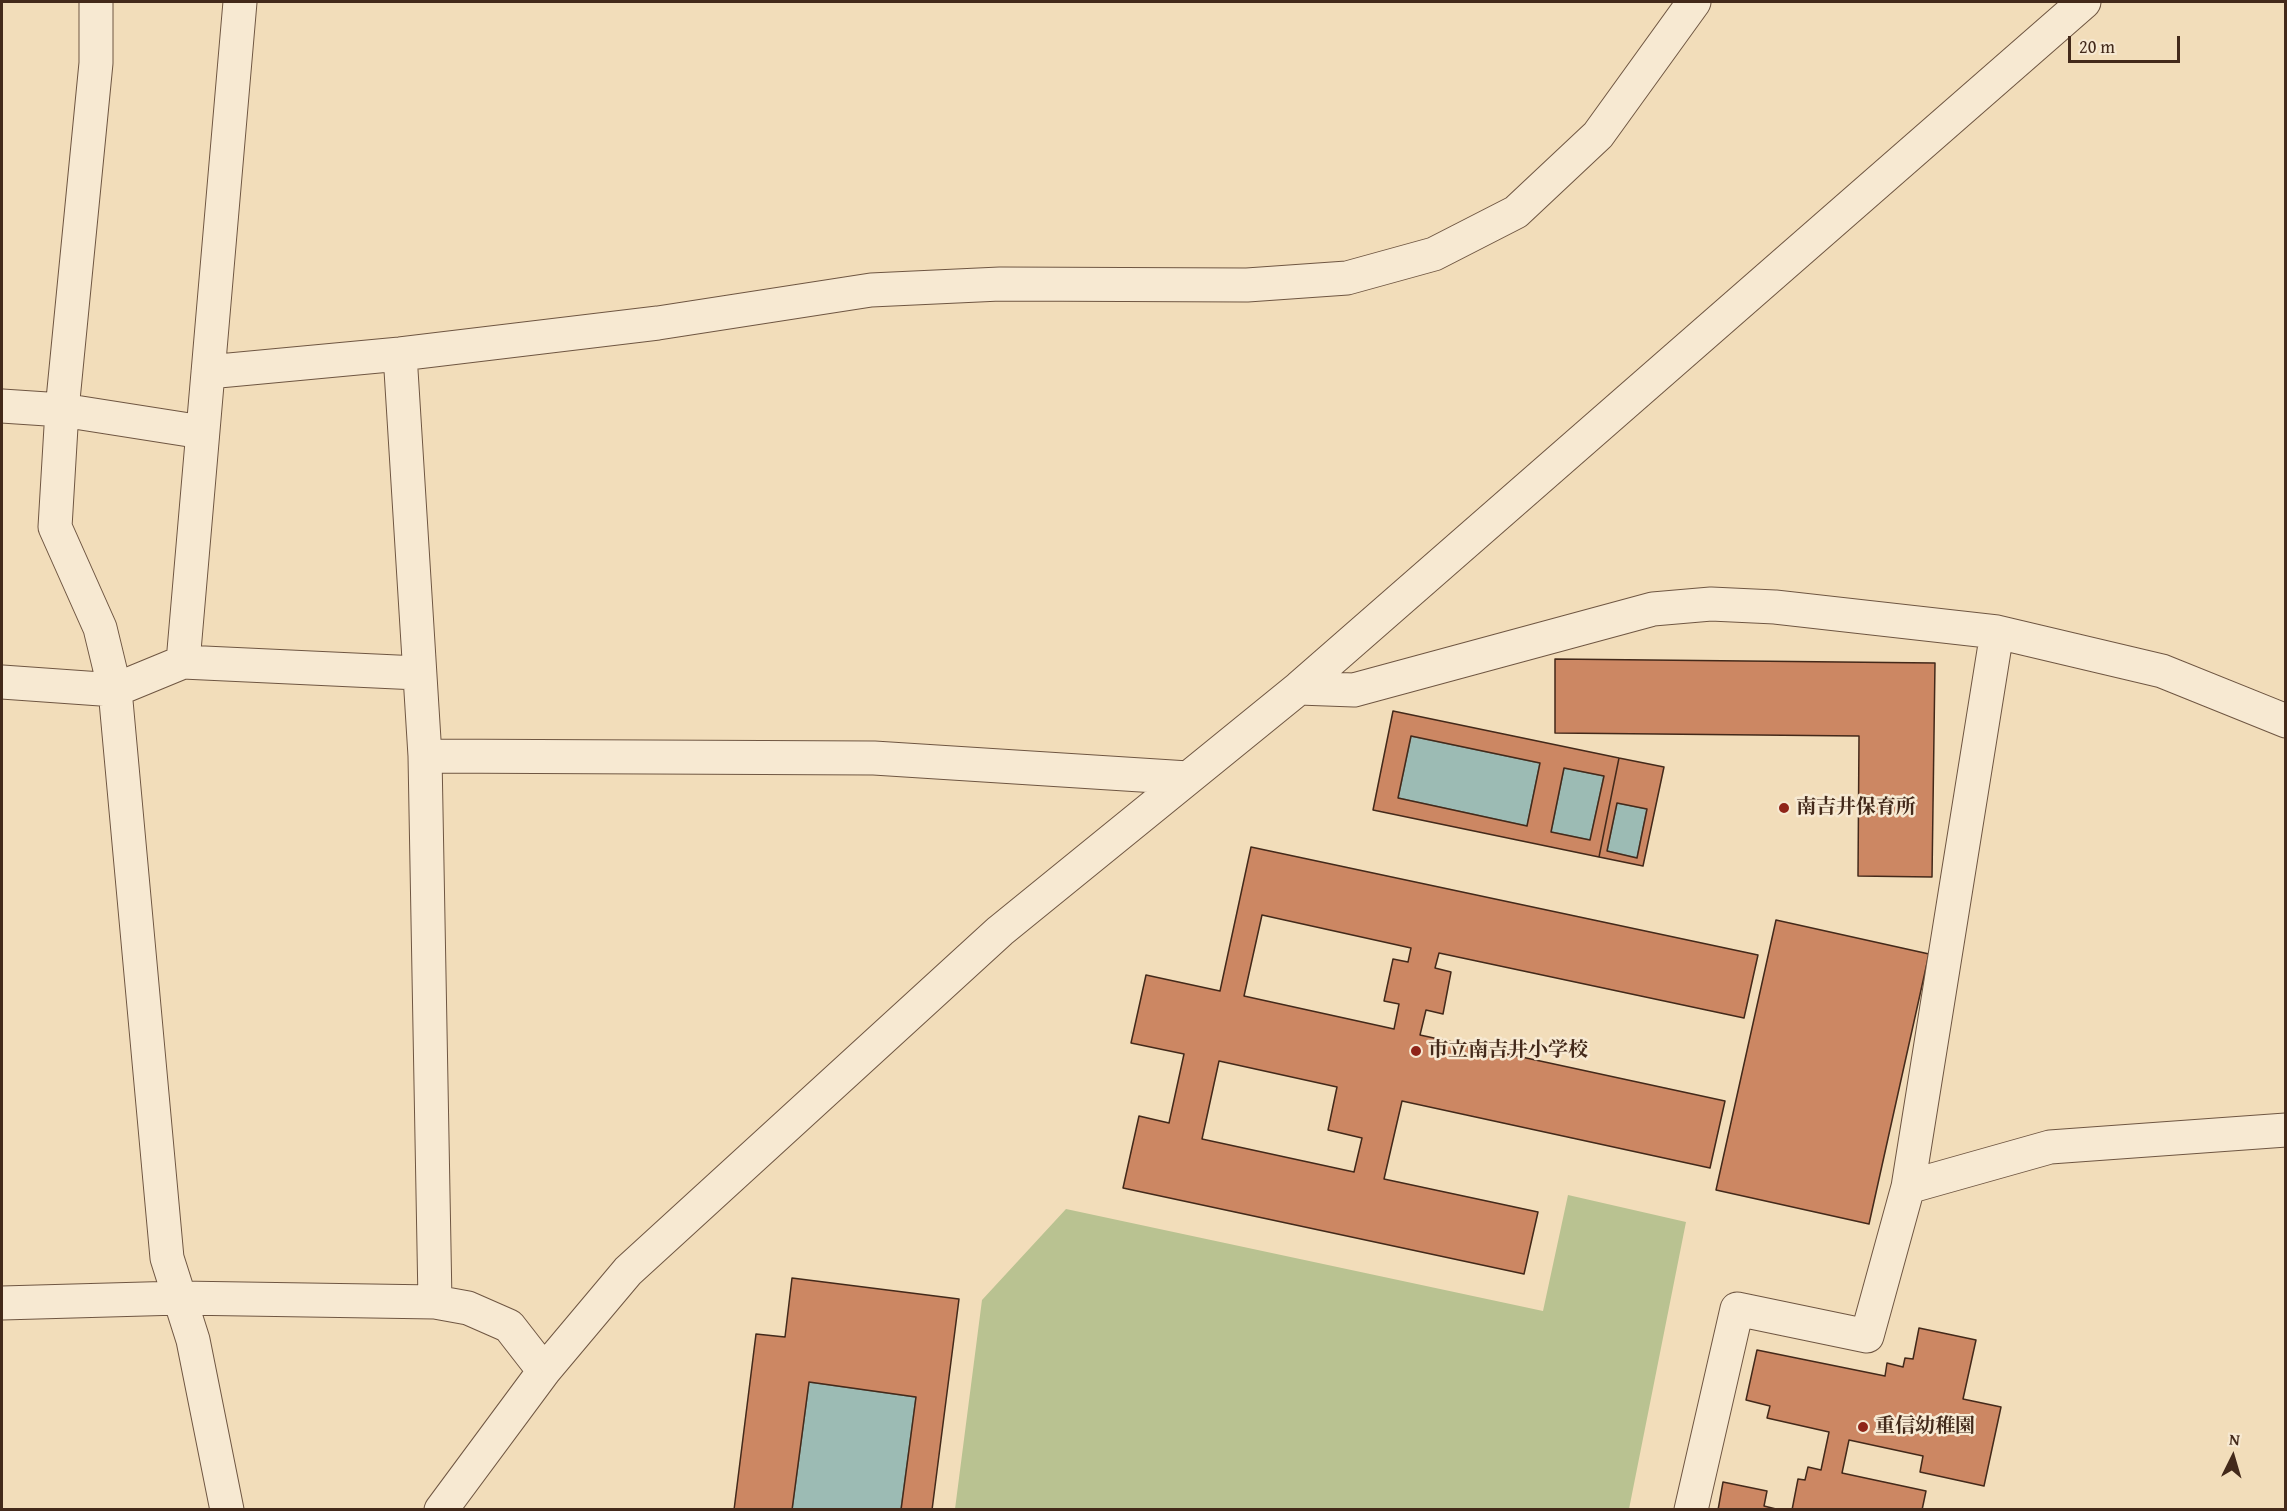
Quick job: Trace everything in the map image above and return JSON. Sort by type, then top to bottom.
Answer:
[{"type":"street","points":[[96,2],[96,63],[62,410],[55,527],[100,628],[115,690],[167,1258],[194,1340],[227,1509]]},
{"type":"street","points":[[183,662],[240,2]]},
{"type":"street","points":[[208,372],[400,354],[658,323],[871,290],[1000,284],[1247,285],[1347,278],[1434,254],[1516,212],[1598,135],[1694,2]]},
{"type":"street","points":[[441,1509],[544,1371],[628,1271],[1000,931],[1299,688],[2084,2]]},
{"type":"street","points":[[400,354],[424,756],[435,1302]]},
{"type":"street","points":[[2,406],[62,410],[202,432]]},
{"type":"street","points":[[1299,688],[1354,690],[1653,609],[1711,604],[1774,607],[1997,632],[2162,671],[2286,721]]},
{"type":"street","points":[[1691,1509],[1737,1309],[1867,1336],[1908,1187],[1997,632]]},
{"type":"street","points":[[2,682],[115,690],[183,662],[418,672]]},
{"type":"street","points":[[424,756],[874,758],[1188,778]]},
{"type":"street","points":[[1908,1187],[2050,1147],[2286,1130]]},
{"type":"street","points":[[2,1304],[180,1298],[435,1302],[468,1308],[509,1326],[544,1371]]},
{"type":"green space","points":[[1568,1195],[1686,1222],[1629,1509],[955,1509],[982,1300],[1066,1209],[1543,1311]]},
{"type":"water","points":[[1411,736],[1540,763],[1527,826],[1398,798]]},
{"type":"water","points":[[1564,768],[1604,776],[1590,840],[1551,832]]},
{"type":"water","points":[[1617,803],[1647,809],[1637,858],[1607,851]]},
{"type":"water","points":[[809,1382],[916,1397],[901,1509],[792,1510]]},
{"type":"building","points":[[1555,659],[1935,663],[1932,877],[1858,876],[1859,736],[1555,733]]},
{"type":"building","points":[[1393,711],[1619,758],[1599,857],[1373,810]],"holes":[[[1411,736],[1540,763],[1527,826],[1398,798]],[[1564,768],[1604,776],[1590,840],[1551,832]]]},
{"type":"building","points":[[1619,758],[1664,767],[1643,866],[1599,857]],"holes":[[[1617,803],[1647,809],[1637,858],[1607,851]]]},
{"type":"building","points":[[1251,847],[1758,955],[1744,1018],[1439,953],[1435,968],[1451,972],[1443,1014],[1426,1010],[1420,1035],[1725,1101],[1710,1168],[1402,1101],[1384,1179],[1538,1212],[1524,1274],[1123,1188],[1139,1116],[1169,1123],[1184,1054],[1131,1043],[1146,975],[1220,991]],"holes":[[[1262,915],[1411,948],[1408,962],[1393,959],[1384,1001],[1399,1004],[1394,1029],[1244,996]],[[1219,1061],[1337,1087],[1328,1130],[1362,1138],[1354,1172],[1202,1139]]]},
{"type":"building","points":[[1776,920],[1929,954],[1869,1224],[1716,1190]]},
{"type":"building","points":[[792,1278],[959,1299],[932,1510],[901,1510],[916,1397],[809,1382],[792,1510],[734,1510],[756,1334],[785,1337]]},
{"type":"building","points":[[1919,1328],[1976,1340],[1963,1399],[2001,1407],[1984,1486],[1920,1472],[1923,1456],[1849,1440],[1842,1473],[1926,1491],[1922,1510],[1792,1510],[1798,1479],[1805,1480],[1808,1467],[1821,1470],[1829,1432],[1767,1418],[1770,1406],[1746,1400],[1757,1350],[1885,1376],[1887,1363],[1903,1367],[1905,1358],[1913,1359]]},
{"type":"building","points":[[1723,1482],[1767,1491],[1764,1506],[1780,1510],[1718,1510]]},
{"type":"place","name":"南吉井保育所","points":[[1784,808]]},
{"type":"place","name":"市立南吉井小学校","points":[[1416,1051]]},
{"type":"place","name":"重信幼稚園","points":[[1863,1427]]}]
